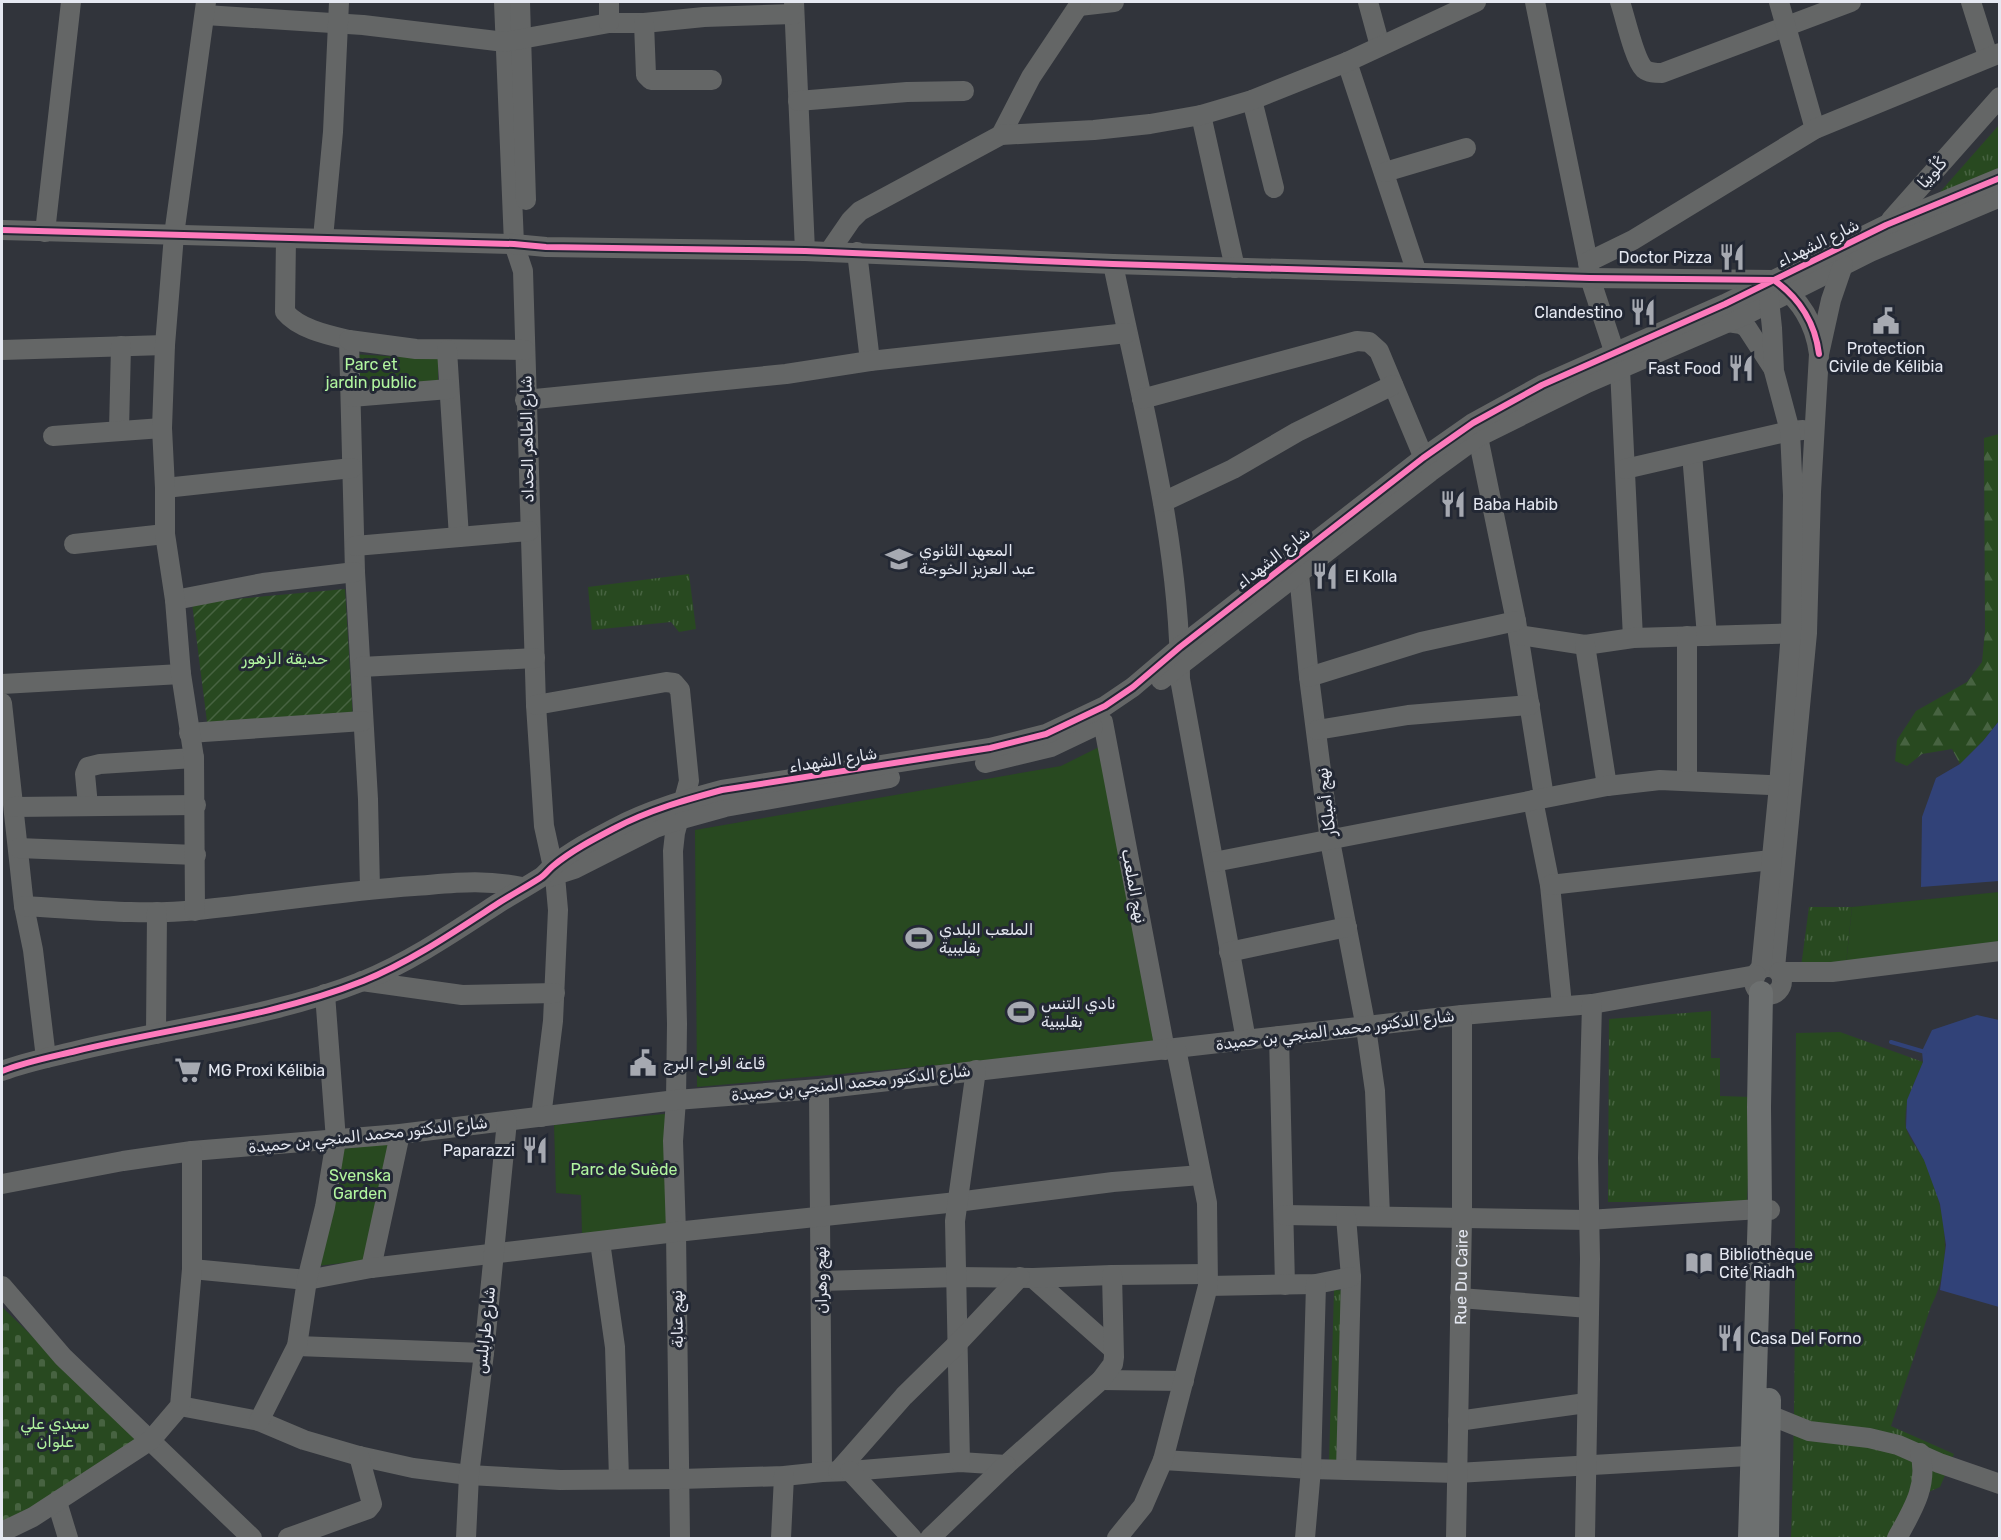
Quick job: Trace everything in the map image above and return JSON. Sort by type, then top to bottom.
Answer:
[{"type":"main road","points":[[1767,1539],[1760,1455],[1769,1415],[1765,1210],[1768,981]]},
{"type":"main road","points":[[1750,1539],[1760,1455],[1765,1210]]},
{"type":"street","points":[[45,232],[71,2]]},
{"type":"street","points":[[323,238],[333,132],[339,2]]},
{"type":"street","name":"شارع الطاهر الحداد","points":[[504,2],[514,41],[536,705],[549,873],[558,910],[554,1021],[541,1117]]},
{"type":"street","points":[[514,41],[520,2]]},
{"type":"street","points":[[609,2],[609,23]]},
{"type":"street","points":[[1001,135],[1030,77],[1080,4],[1114,2]]},
{"type":"street","points":[[1368,2],[1380,46]]},
{"type":"street","points":[[829,252],[851,220],[860,212],[1001,135],[1094,130],[1150,124],[1201,115],[1252,100],[1347,62],[1476,2]]},
{"type":"street","points":[[1535,2],[1589,270],[1618,361],[1633,638]]},
{"type":"street","points":[[1620,2],[1639,62],[1653,74],[1662,73],[1851,2]]},
{"type":"street","points":[[1779,2],[1815,129]]},
{"type":"street","points":[[1589,270],[1633,240],[1815,129],[1994,55],[1971,2]]},
{"type":"street","points":[[195,911],[194,758],[181,674],[176,600],[165,534],[162,428],[165,345],[174,235],[206,8],[514,41],[609,23],[644,23],[704,9],[794,8],[805,251]]},
{"type":"street","points":[[644,23],[646,75],[651,80],[712,80]]},
{"type":"street","points":[[1347,62],[1417,273]]},
{"type":"street","points":[[798,101],[907,92],[964,91]]},
{"type":"street","name":"كْلُوبِيَا","points":[[1870,252],[1886,225],[2000,96]]},
{"type":"street","points":[[1252,100],[1274,188]]},
{"type":"street","points":[[1201,115],[1235,268]]},
{"type":"street","points":[[1385,172],[1466,148]]},
{"type":"street","name":"شارع الشهداء","points":[[549,873],[574,869],[655,828],[725,807],[991,762],[1103,722],[1180,657],[1426,465],[1542,386],[1585,375],[1618,361],[1770,289],[1886,225],[2000,178]]},
{"type":"street","name":"شارع الشهداء","points":[[1790,292],[1870,252],[2000,197]]},
{"type":"street","points":[[2,230],[323,238],[546,247],[857,252],[1113,264],[1417,273],[1589,270],[1790,292],[1807,314],[1813,327],[1819,354]]},
{"type":"street","points":[[286,238],[285,312],[290,318],[313,329],[348,340],[395,348],[525,350]]},
{"type":"street","points":[[857,252],[870,361]]},
{"type":"street","points":[[1113,264],[1163,502],[1180,657],[1180,679],[1246,1040]]},
{"type":"street","points":[[1768,981],[1799,633],[1819,354],[1831,300],[1843,265]]},
{"type":"street","points":[[1770,289],[1774,371],[1790,431],[1799,633]]},
{"type":"street","name":"شارع الشهداء","points":[[1618,361],[1728,322],[1770,289]]},
{"type":"street","points":[[1728,322],[1741,324],[1748,328],[1774,371]]},
{"type":"street","points":[[525,400],[786,374],[870,361],[1127,333]]},
{"type":"street","points":[[348,340],[355,572],[370,889]]},
{"type":"street","points":[[1142,399],[1357,341],[1369,342],[1374,345],[1394,385],[1426,465]]},
{"type":"street","points":[[2,350],[165,345]]},
{"type":"street","points":[[120,430],[121,346]]},
{"type":"street","points":[[447,350],[459,537]]},
{"type":"street","points":[[1163,502],[1233,469],[1297,432],[1394,385]]},
{"type":"street","points":[[351,397],[449,389]]},
{"type":"street","points":[[53,436],[162,428]]},
{"type":"street","points":[[1625,469],[1790,431],[1815,429]]},
{"type":"street","points":[[1475,430],[1517,628],[1530,705],[1562,1005]]},
{"type":"street","points":[[1688,781],[1697,636],[1692,454]]},
{"type":"street","name":"شارع الشهداء","points":[[549,873],[615,828],[683,800],[722,790],[1048,740],[1180,657],[1299,574],[1426,465]]},
{"type":"street","points":[[165,488],[352,468]]},
{"type":"street","points":[[355,546],[529,531]]},
{"type":"street","points":[[74,544],[165,534]]},
{"type":"street","points":[[176,600],[263,583],[355,572]]},
{"type":"street","name":"نهج أميلكار","points":[[1299,574],[1309,677],[1330,841],[1366,1028],[1375,1091],[1380,1216]]},
{"type":"street","points":[[1309,677],[1421,642],[1517,628],[1585,645],[1633,638],[1799,633]]},
{"type":"street","points":[[1585,645],[1607,786]]},
{"type":"street","points":[[361,667],[534,658]]},
{"type":"street","points":[[2,684],[181,674]]},
{"type":"street","name":"نهج عنابة","points":[[536,705],[666,682],[674,683],[680,690],[689,781],[678,820],[673,851],[677,1024],[673,1141],[680,1539]]},
{"type":"street","points":[[2,705],[10,817],[18,848],[46,1058]]},
{"type":"street","points":[[1317,730],[1408,715],[1530,705]]},
{"type":"street","points":[[189,733],[363,721]]},
{"type":"street","name":"نهج الملعب","points":[[1103,722],[1170,1049],[1207,1203],[1208,1280],[1163,1460],[1143,1506],[1117,1539]]},
{"type":"street","points":[[88,806],[85,774],[88,767],[100,764],[194,758]]},
{"type":"street","points":[[1214,862],[1607,786],[1660,780],[1786,786]]},
{"type":"street","points":[[1768,981],[1771,860],[1786,786]]},
{"type":"street","points":[[10,817],[88,806],[196,805]]},
{"type":"street","points":[[18,848],[196,855]]},
{"type":"street","points":[[1550,885],[1771,860]]},
{"type":"street","points":[[2,1071],[46,1058],[225,1021],[325,994],[362,981],[395,967],[522,887],[549,873]]},
{"type":"street","points":[[24,906],[157,912],[195,911],[370,889],[472,881],[522,887]]},
{"type":"street","points":[[156,1034],[157,912]]},
{"type":"street","points":[[1229,952],[1347,927]]},
{"type":"street","points":[[1768,981],[2000,951]]},
{"type":"street","points":[[362,981],[462,995],[555,993]]},
{"type":"street","name":"شارع الدكتور محمد المنجي بن حميدة","points":[[4,1181],[192,1151],[400,1134],[676,1100],[819,1089],[1366,1028],[1462,1015],[1592,1004],[1702,985],[1768,981]]},
{"type":"street","points":[[259,1421],[297,1346],[307,1280],[325,1207],[336,1140],[325,994]]},
{"type":"street","points":[[1585,1539],[1592,1004]]},
{"type":"street","name":"Rue Du Caire","points":[[1456,1539],[1462,1218],[1462,1015]]},
{"type":"street","points":[[1279,1036],[1285,1285]]},
{"type":"street","points":[[960,1462],[955,1240],[957,1202],[976,1070]]},
{"type":"street","name":"نهج وهران","points":[[819,1089],[821,1281],[837,1471]]},
{"type":"street","name":"شارع طرابلس","points":[[466,1539],[469,1475],[484,1353],[507,1121]]},
{"type":"street","points":[[371,1268],[400,1134]]},
{"type":"street","points":[[2,1532],[33,1517],[151,1440],[180,1406],[192,1269],[192,1151]]},
{"type":"street","points":[[192,1269],[307,1280],[371,1268],[676,1232],[957,1202],[1113,1182],[1201,1175]]},
{"type":"street","points":[[1284,1215],[1588,1220],[1765,1210]]},
{"type":"street","points":[[1346,1217],[1351,1277],[1346,1470]]},
{"type":"street","points":[[600,1242],[615,1347],[619,1479]]},
{"type":"street","points":[[930,1539],[1006,1465],[1101,1380],[1113,1364],[1112,1275]]},
{"type":"street","points":[[821,1281],[1112,1275],[1285,1285],[1316,1284],[1351,1277]]},
{"type":"street","points":[[837,1471],[904,1396],[1026,1278]]},
{"type":"street","points":[[1026,1278],[1113,1349]]},
{"type":"street","points":[[1305,1539],[1311,1469],[1316,1284]]},
{"type":"street","points":[[2,1286],[63,1357],[252,1539]]},
{"type":"street","points":[[1460,1298],[1589,1308]]},
{"type":"street","points":[[297,1346],[484,1353]]},
{"type":"street","points":[[1101,1380],[1184,1381]]},
{"type":"street","points":[[1458,1421],[1586,1403]]},
{"type":"street","points":[[180,1406],[259,1421],[304,1440],[359,1456],[413,1468],[469,1475],[560,1480],[680,1479],[784,1476],[960,1462],[1006,1465]]},
{"type":"street","points":[[1769,1415],[1809,1431],[1884,1441],[2000,1484]]},
{"type":"street","points":[[1898,1539],[1920,1492],[1924,1468],[1920,1454]]},
{"type":"street","points":[[1163,1460],[1311,1469],[1456,1473],[1760,1455]]},
{"type":"street","points":[[288,1539],[368,1509],[372,1504],[359,1456]]},
{"type":"street","points":[[837,1471],[912,1539]]},
{"type":"street","points":[[781,1539],[784,1476]]},
{"type":"street","points":[[57,1502],[68,1539]]},
{"type":"green space","points":[[1999,125],[1999,174],[1926,208]]},
{"type":"green space","name":"Parc et jardin public","points":[[351,354],[438,359],[438,388],[353,394]]},
{"type":"green space","points":[[1999,434],[1999,721],[1960,764],[1952,749],[1922,754],[1907,766],[1895,761],[1897,740],[1916,711],[1967,682],[1982,662],[1985,631],[1984,438]]},
{"type":"green space","points":[[689,574],[696,629],[679,632],[671,622],[592,630],[588,587]]},
{"type":"green space","name":"حديقة الزهور","points":[[345,589],[353,720],[207,722],[192,603]]},
{"type":"green space","name":"الملعب البلدي بقليبية","points":[[1107,743],[1161,1045],[697,1087],[695,830],[1061,766]]},
{"type":"green space","points":[[1999,892],[1999,948],[1846,964],[1852,907]]},
{"type":"green space","points":[[1809,907],[1852,907],[1846,964],[1801,967]]},
{"type":"green space","points":[[1711,1011],[1711,1058],[1720,1058],[1720,1096],[1752,1097],[1747,1202],[1608,1202],[1609,1019]]},
{"type":"green space","points":[[1840,1032],[1923,1062],[1908,1102],[1906,1128],[1924,1160],[1937,1196],[1942,1214],[1945,1252],[1938,1288],[1891,1426],[1954,1454],[1940,1487],[1910,1500],[1889,1538],[1791,1538],[1795,1349],[1796,1033]]},
{"type":"green space","name":"Parc de Suède","points":[[674,1113],[677,1225],[582,1234],[581,1195],[556,1193],[554,1125]]},
{"type":"green space","name":"Svenska Garden","points":[[398,1142],[377,1259],[317,1266],[336,1150]]},
{"type":"green space","points":[[1334,1290],[1353,1291],[1352,1461],[1329,1461]]},
{"type":"green space","name":"سيدي علي علوان","points":[[2,1307],[139,1439],[2,1528]]},
{"type":"water","points":[[1999,721],[1999,881],[1921,887],[1922,817],[1936,778],[1960,764]]},
{"type":"water","points":[[1977,1015],[1999,1020],[1999,1307],[1940,1290],[1946,1245],[1940,1204],[1924,1160],[1906,1128],[1907,1100],[1923,1062],[1922,1051],[1932,1030]]},
{"type":"waterway","points":[[1891,1042],[1925,1052]]},
{"type":"cycle path","points":[[2,1071],[112,1043],[257,1013],[363,981],[398,965],[448,936],[540,878],[583,846],[628,822],[667,806],[722,790],[990,748],[1046,734],[1105,706],[1133,687],[1180,647],[1423,458],[1473,423],[1542,385],[1725,304],[1886,225],[2000,178]]},
{"type":"cycle path","points":[[2,230],[514,244],[546,247],[805,251],[1113,264],[1590,278],[1774,280],[1799,303],[1805,312],[1814,332],[1819,354]]},
{"type":"place","name":"Doctor Pizza","points":[[1732,257]]},
{"type":"place","name":"Clandestino","points":[[1643,312]]},
{"type":"place","name":"Protection Civile de Kélibia","points":[[1886,321]]},
{"type":"place","name":"Fast Food","points":[[1741,368]]},
{"type":"place","name":"Baba Habib","points":[[1453,504]]},
{"type":"place","name":"المعهد الثانوي عبد العزيز الخوجة","points":[[899,559]]},
{"type":"place","name":"El Kolla","points":[[1325,576]]},
{"type":"place","name":"الملعب البلدي بقليبية","points":[[919,938]]},
{"type":"place","name":"نادي التنس بقليبية","points":[[1021,1012]]},
{"type":"place","name":"قاعة افراح البرج","points":[[643,1063]]},
{"type":"place","name":"MG Proxi Kélibia","points":[[188,1070]]},
{"type":"place","name":"Paparazzi","points":[[535,1150]]},
{"type":"place","name":"Bibliothèque Cité Riadh","points":[[1699,1263]]},
{"type":"place","name":"Casa Del Forno","points":[[1730,1338]]}]
